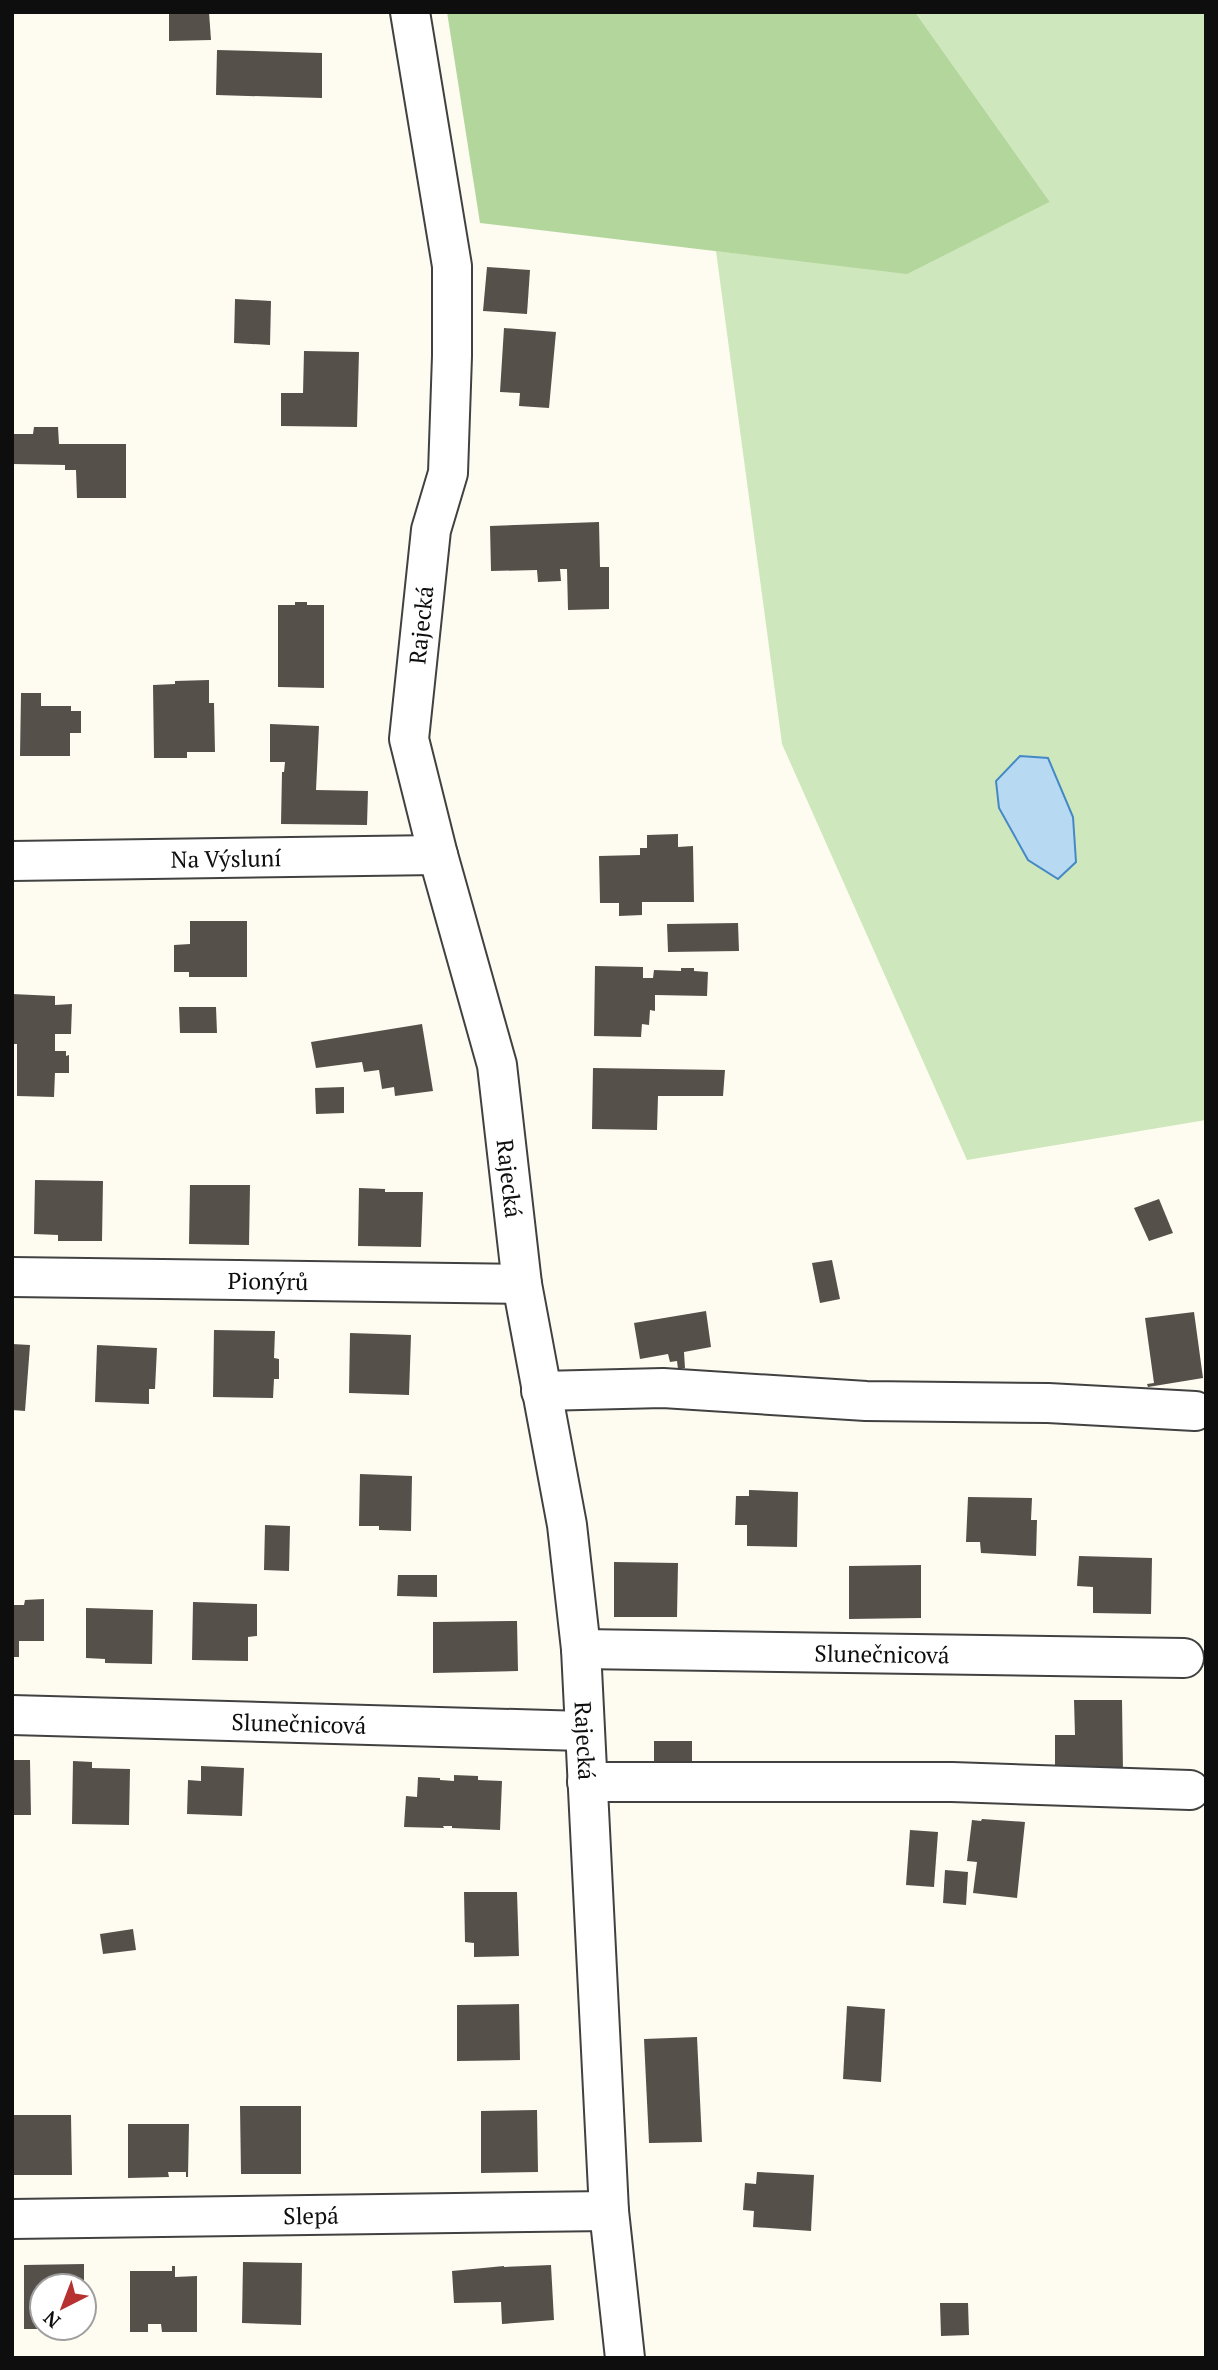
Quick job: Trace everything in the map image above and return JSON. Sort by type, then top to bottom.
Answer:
[{"type":"street","name":"Rajecká","points":[[410,12],[452,266],[448,473],[431,530],[408,738],[497,1065],[522,1284],[567,1525],[581,1649],[608,2211],[625,2358]]},
{"type":"street","name":"Na Výsluní","points":[[12,861],[438,855]]},
{"type":"street","name":"Pionýrů","points":[[12,1277],[522,1284]]},
{"type":"street","points":[[541,1391],[663,1388],[866,1401],[1048,1403],[1195,1410]]},
{"type":"street","name":"Slunečnicová","points":[[581,1649],[1184,1658]]},
{"type":"street","name":"Slunečnicová","points":[[12,1715],[584,1731]]},
{"type":"street","points":[[587,1782],[939,1782],[1190,1790]]},
{"type":"street","name":"Slepá","points":[[12,2219],[608,2211]]},
{"type":"green space","points":[[447,12],[915,12],[1050,202],[907,274],[480,223]]},
{"type":"green space","points":[[915,12],[1206,12],[1206,1120],[967,1160],[782,744],[716,251],[907,273],[1050,202]]},
{"type":"water","points":[[1020,756],[1048,758],[1073,817],[1076,862],[1058,879],[1028,860],[999,808],[996,781]]},
{"type":"building","points":[[169,12],[209,12],[211,40],[169,41]]},
{"type":"building","points":[[217,50],[322,53],[322,98],[216,95]]},
{"type":"building","points":[[487,267],[530,270],[527,314],[483,311]]},
{"type":"building","points":[[235,299],[271,301],[270,345],[234,343]]},
{"type":"building","points":[[504,328],[556,332],[549,408],[519,406],[520,393],[500,392]]},
{"type":"building","points":[[304,351],[359,352],[357,427],[281,426],[281,393],[303,393]]},
{"type":"building","points":[[34,427],[58,427],[59,444],[126,444],[126,498],[77,498],[76,470],[65,470],[65,465],[12,464],[12,434],[33,434]]},
{"type":"building","points":[[599,522],[600,567],[609,567],[609,609],[568,610],[567,569],[560,569],[561,581],[538,582],[537,570],[491,571],[490,526]]},
{"type":"building","points":[[295,602],[324,605],[324,688],[278,687],[278,605],[295,605]]},
{"type":"building","points":[[209,680],[209,703],[214,703],[215,752],[187,752],[187,758],[154,758],[153,685]]},
{"type":"building","points":[[21,693],[41,693],[41,706],[71,706],[71,711],[81,711],[81,733],[70,733],[70,756],[20,756]]},
{"type":"building","points":[[270,724],[319,726],[316,790],[368,791],[367,825],[281,824],[282,772],[285,762],[270,762]]},
{"type":"building","points":[[678,834],[678,847],[693,846],[694,902],[642,902],[642,915],[619,916],[619,903],[600,903],[599,856],[640,855],[640,848],[647,848],[647,835]]},
{"type":"building","points":[[190,921],[247,921],[247,977],[189,977],[189,972],[174,972],[174,945],[190,944]]},
{"type":"building","points":[[738,923],[739,951],[668,952],[667,924]]},
{"type":"building","points":[[595,966],[643,967],[643,978],[653,978],[654,970],[681,971],[681,968],[694,968],[694,971],[708,972],[707,996],[655,995],[655,1011],[650,1010],[649,1025],[642,1024],[641,1037],[594,1036]]},
{"type":"building","points":[[12,994],[55,996],[55,1005],[72,1004],[71,1034],[55,1034],[55,1051],[66,1051],[66,1056],[69,1055],[69,1073],[55,1073],[54,1097],[17,1096],[17,1044],[12,1044]]},
{"type":"building","points":[[179,1007],[216,1007],[217,1033],[180,1033]]},
{"type":"building","points":[[422,1024],[433,1091],[395,1096],[394,1087],[382,1089],[379,1070],[364,1072],[362,1062],[316,1068],[311,1042]]},
{"type":"building","points":[[593,1068],[725,1070],[723,1096],[658,1096],[657,1130],[592,1129]]},
{"type":"building","points":[[344,1087],[344,1113],[316,1114],[315,1088]]},
{"type":"building","points":[[35,1180],[103,1181],[102,1241],[58,1241],[58,1235],[34,1234]]},
{"type":"building","points":[[190,1185],[250,1185],[249,1245],[189,1244]]},
{"type":"building","points":[[359,1188],[385,1189],[385,1192],[423,1192],[421,1247],[358,1246]]},
{"type":"building","points":[[1159,1199],[1173,1233],[1149,1241],[1134,1208]]},
{"type":"building","points":[[832,1260],[840,1299],[820,1303],[812,1263]]},
{"type":"building","points":[[706,1311],[711,1347],[684,1352],[685,1368],[678,1369],[677,1361],[670,1362],[668,1354],[640,1359],[634,1323]]},
{"type":"building","points":[[1194,1312],[1203,1378],[1148,1387],[1147,1384],[1154,1383],[1145,1318]]},
{"type":"building","points":[[214,1330],[275,1331],[274,1358],[279,1359],[279,1379],[274,1379],[273,1398],[213,1397]]},
{"type":"building","points":[[350,1333],[411,1335],[409,1395],[349,1393]]},
{"type":"building","points":[[12,1344],[30,1345],[25,1411],[12,1410]]},
{"type":"building","points":[[97,1345],[157,1348],[155,1389],[149,1389],[149,1404],[95,1402]]},
{"type":"building","points":[[360,1474],[412,1476],[411,1531],[359,1526]]},
{"type":"building","points":[[749,1490],[798,1492],[797,1547],[747,1546],[747,1525],[735,1525],[736,1496],[749,1496]]},
{"type":"building","points":[[968,1497],[1032,1498],[1031,1520],[1037,1520],[1036,1556],[981,1553],[980,1542],[966,1542]]},
{"type":"building","points":[[265,1525],[290,1526],[289,1571],[264,1570]]},
{"type":"building","points":[[1079,1556],[1152,1558],[1151,1614],[1093,1613],[1093,1587],[1077,1586]]},
{"type":"building","points":[[614,1562],[678,1563],[677,1617],[614,1617]]},
{"type":"building","points":[[921,1565],[921,1618],[849,1619],[849,1566]]},
{"type":"building","points":[[398,1575],[437,1575],[437,1597],[397,1596]]},
{"type":"building","points":[[44,1599],[44,1641],[19,1641],[19,1657],[12,1657],[12,1605],[24,1605],[25,1600]]},
{"type":"building","points":[[193,1602],[257,1604],[257,1636],[248,1637],[248,1661],[192,1660]]},
{"type":"building","points":[[86,1608],[153,1610],[152,1664],[105,1663],[105,1659],[86,1658]]},
{"type":"building","points":[[517,1621],[518,1671],[433,1673],[433,1622]]},
{"type":"building","points":[[1074,1700],[1122,1700],[1123,1772],[1055,1773],[1055,1735],[1075,1735]]},
{"type":"building","points":[[654,1741],[692,1741],[692,1766],[654,1766]]},
{"type":"building","points":[[12,1760],[30,1760],[31,1815],[12,1815]]},
{"type":"building","points":[[73,1761],[92,1762],[92,1768],[130,1769],[129,1825],[72,1824]]},
{"type":"building","points":[[201,1766],[244,1768],[242,1816],[187,1814],[188,1780],[201,1781]]},
{"type":"building","points":[[454,1775],[502,1781],[500,1830],[452,1826],[404,1827],[406,1796],[417,1797],[418,1777],[454,1781]]},
{"type":"building","points":[[972,1820],[1025,1822],[1017,1898],[973,1893],[977,1862],[967,1861]]},
{"type":"building","points":[[910,1830],[938,1832],[934,1887],[906,1885]]},
{"type":"building","points":[[945,1870],[968,1872],[966,1905],[943,1903]]},
{"type":"building","points":[[464,1892],[517,1892],[519,1956],[474,1957],[474,1943],[465,1942]]},
{"type":"building","points":[[133,1929],[136,1950],[103,1954],[100,1934]]},
{"type":"building","points":[[519,2004],[520,2060],[457,2061],[457,2005]]},
{"type":"building","points":[[847,2006],[885,2009],[881,2082],[843,2079]]},
{"type":"building","points":[[697,2037],[702,2142],[649,2143],[644,2039]]},
{"type":"building","points":[[240,2106],[301,2106],[301,2174],[241,2174]]},
{"type":"building","points":[[537,2110],[538,2172],[481,2173],[481,2111]]},
{"type":"building","points":[[12,2115],[71,2115],[72,2175],[12,2175]]},
{"type":"building","points":[[128,2124],[189,2124],[188,2177],[186,2172],[168,2172],[169,2177],[128,2178]]},
{"type":"building","points":[[757,2172],[814,2175],[811,2231],[753,2227],[754,2211],[743,2210],[745,2183],[756,2184]]},
{"type":"building","points":[[243,2262],[302,2263],[301,2325],[242,2323]]},
{"type":"building","points":[[84,2264],[84,2272],[28,2272],[28,2329],[24,2329],[24,2265]]},
{"type":"building","points":[[551,2265],[554,2320],[502,2324],[501,2302],[454,2303],[452,2271]]},
{"type":"building","points":[[172,2266],[175,2266],[175,2277],[197,2276],[197,2332],[162,2332],[161,2324],[148,2324],[148,2332],[130,2332],[130,2271],[172,2271]]},
{"type":"building","points":[[940,2303],[968,2303],[969,2335],[941,2336]]}]
